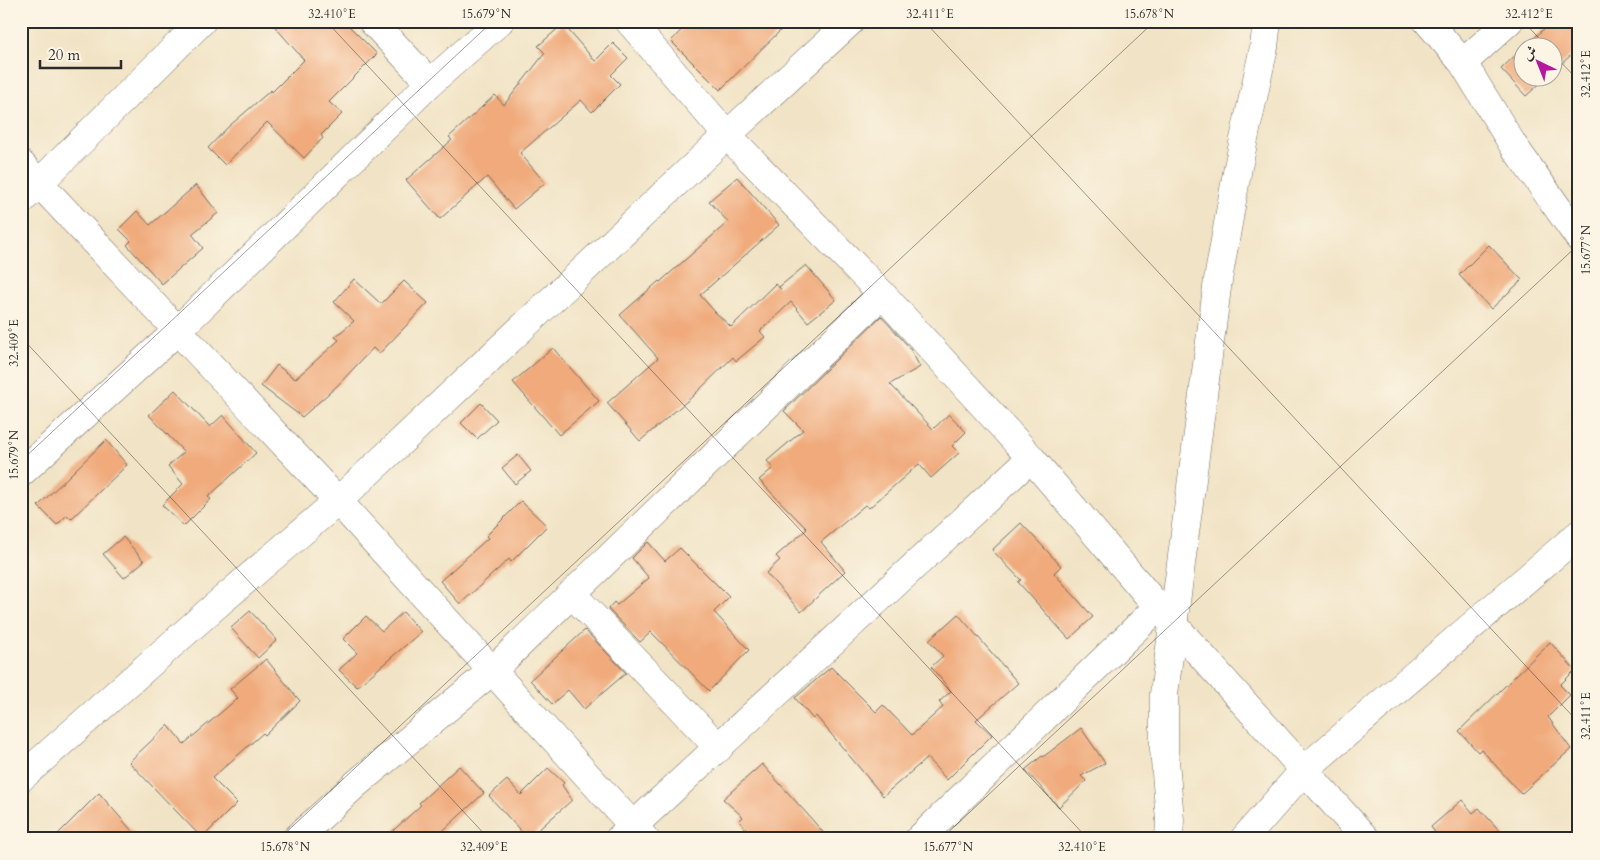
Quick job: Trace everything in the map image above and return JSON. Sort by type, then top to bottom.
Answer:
[{"type":"street","points":[[30,193],[202,21]]},
{"type":"street","points":[[372,21],[430,83]]},
{"type":"street","points":[[21,473],[178,330],[430,83],[500,21]]},
{"type":"street","points":[[629,21],[727,135],[882,294],[1031,458],[1166,614],[1366,839]]},
{"type":"street","points":[[21,778],[213,608],[338,501],[851,21]]},
{"type":"street","points":[[1169,839],[1170,820],[1164,749],[1166,614],[1218,280],[1238,167],[1264,47],[1267,21]]},
{"type":"street","points":[[1427,21],[1463,64],[1513,145],[1579,238]]},
{"type":"street","points":[[1463,64],[1509,21]]},
{"type":"street","points":[[21,164],[30,193],[178,330],[493,670],[633,834],[719,748],[1031,458]]},
{"type":"street","points":[[296,839],[356,784],[493,670],[882,294]]},
{"type":"street","points":[[1244,839],[1305,769],[1579,534]]},
{"type":"street","points":[[572,594],[719,748]]},
{"type":"street","points":[[918,839],[1166,614]]},
{"type":"building","points":[[270,21],[344,21],[377,54],[329,102],[342,114],[321,135],[323,138],[304,158],[267,122],[225,165],[208,148],[227,128],[271,90],[272,92],[304,60]]},
{"type":"building","points":[[690,21],[790,21],[720,90],[671,41]]},
{"type":"building","points":[[1552,21],[1579,21],[1579,48],[1562,63],[1562,38],[1534,38]]},
{"type":"building","points":[[563,24],[595,61],[613,43],[628,58],[611,75],[620,84],[592,112],[581,100],[520,153],[545,183],[514,209],[487,177],[440,219],[406,180],[452,140],[449,137],[495,95],[504,105],[545,53],[538,46]]},
{"type":"building","points":[[1512,59],[1512,81],[1501,69]]},
{"type":"building","points":[[1519,88],[1535,88],[1526,96]]},
{"type":"building","points":[[737,177],[779,225],[700,295],[731,327],[775,284],[781,289],[779,287],[806,265],[836,300],[808,322],[791,302],[760,331],[765,337],[736,361],[733,357],[693,396],[640,441],[607,403],[658,358],[620,315],[728,222],[709,201]]},
{"type":"building","points":[[196,185],[218,213],[192,234],[203,248],[162,284],[127,245],[131,241],[119,229],[137,211],[150,225]]},
{"type":"building","points":[[1489,245],[1522,280],[1491,309],[1459,275]]},
{"type":"building","points":[[354,279],[381,304],[404,281],[428,303],[379,354],[373,348],[337,386],[302,417],[261,386],[277,365],[295,379],[339,340],[335,337],[354,321],[334,302]]},
{"type":"building","points":[[881,316],[909,347],[920,367],[890,384],[933,429],[949,414],[966,432],[952,446],[959,453],[931,478],[919,464],[869,508],[865,505],[821,542],[845,571],[801,612],[766,573],[780,560],[776,556],[807,529],[759,480],[773,468],[767,461],[803,430],[784,411]]},
{"type":"building","points":[[553,348],[599,401],[559,435],[513,382]]},
{"type":"building","points":[[175,390],[210,427],[223,415],[256,453],[208,497],[211,499],[184,526],[162,505],[183,484],[168,466],[184,452],[149,415]]},
{"type":"building","points":[[481,403],[497,420],[477,439],[461,423]]},
{"type":"building","points":[[106,440],[127,465],[71,519],[67,515],[57,525],[38,506]]},
{"type":"building","points":[[518,455],[531,471],[515,484],[502,468]]},
{"type":"building","points":[[521,501],[547,526],[511,562],[509,559],[460,604],[440,581],[488,538],[486,536]]},
{"type":"building","points":[[1021,523],[1061,566],[1054,573],[1093,617],[1069,639],[1018,582],[1021,580],[992,550]]},
{"type":"building","points":[[123,537],[144,561],[124,578],[103,554]]},
{"type":"building","points":[[648,542],[665,561],[680,548],[729,597],[714,612],[749,650],[709,691],[651,632],[640,642],[608,609],[614,602],[617,605],[649,578],[632,558]]},
{"type":"building","points":[[250,611],[277,640],[258,658],[231,628]]},
{"type":"building","points":[[403,612],[421,632],[357,687],[339,670],[357,653],[343,639],[366,616],[382,631]]},
{"type":"building","points":[[958,614],[1018,683],[976,720],[992,735],[947,780],[927,758],[883,796],[816,716],[813,719],[795,698],[831,667],[876,712],[883,705],[912,735],[943,707],[939,702],[951,691],[931,667],[943,656],[929,640]]},
{"type":"building","points":[[585,630],[626,673],[584,709],[568,690],[552,704],[530,680]]},
{"type":"building","points":[[1550,642],[1575,670],[1560,685],[1570,695],[1548,717],[1571,749],[1521,794],[1481,749],[1478,752],[1459,731]]},
{"type":"building","points":[[266,659],[300,701],[265,735],[263,733],[212,778],[237,803],[202,838],[129,762],[168,725],[184,744],[238,698],[230,689]]},
{"type":"building","points":[[1081,728],[1105,763],[1081,776],[1086,781],[1059,807],[1025,770]]},
{"type":"building","points":[[762,764],[829,839],[754,839],[739,821],[743,817],[723,799]]},
{"type":"building","points":[[459,766],[484,793],[434,839],[384,839],[421,805],[419,803]]},
{"type":"building","points":[[548,768],[564,783],[562,785],[572,800],[528,839],[489,796],[507,780],[521,795]]},
{"type":"building","points":[[99,793],[139,839],[53,839]]},
{"type":"building","points":[[1462,800],[1473,813],[1479,808],[1507,839],[1440,839],[1431,827]]}]
